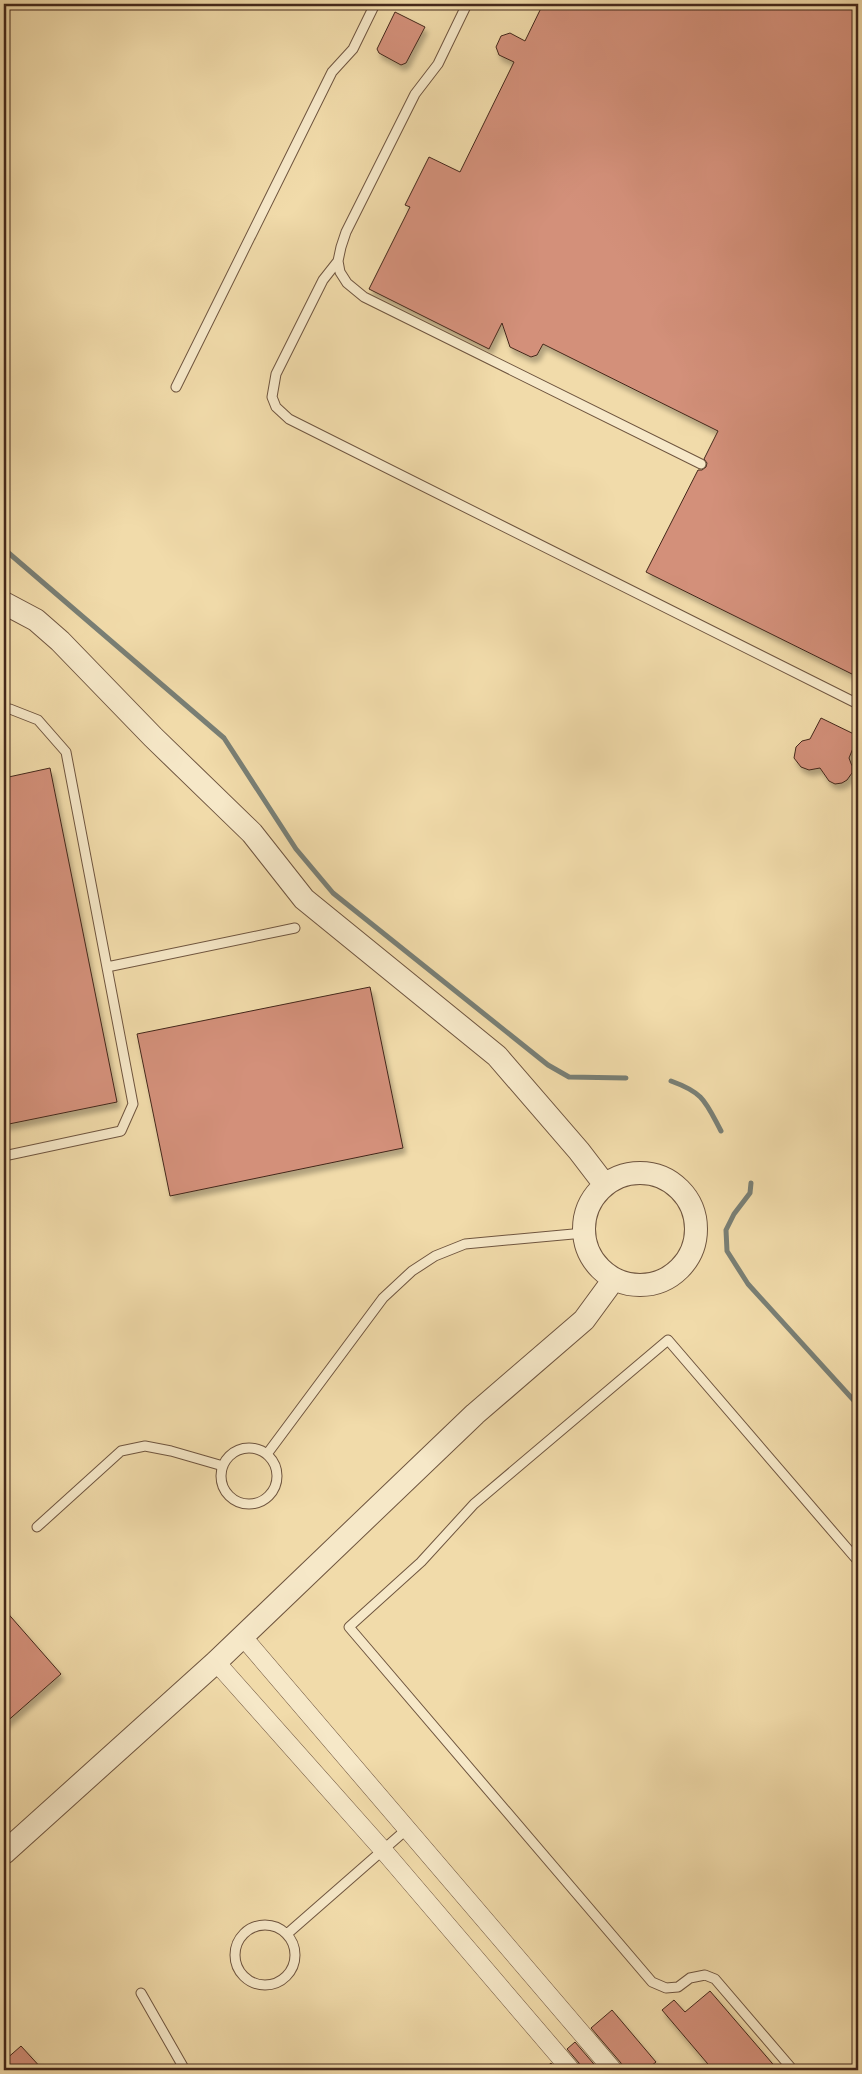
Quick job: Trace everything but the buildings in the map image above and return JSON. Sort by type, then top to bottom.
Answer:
[{"type":"street","points":[[4,603],[36,620],[60,641],[153,737],[252,833],[304,899],[497,1056],[579,1151],[605,1185]]},
{"type":"street","points":[[642,1173],[661,1177],[678,1188],[690,1203],[696,1220],[696,1239],[690,1256],[678,1271],[664,1280],[648,1285],[630,1284],[614,1279],[599,1268],[589,1252],[584,1234],[586,1216],[593,1199],[605,1185],[616,1178],[642,1173]]},
{"type":"street","points":[[4,1854],[243,1637],[475,1414],[584,1320],[614,1279]]},
{"type":"street","points":[[243,1637],[613,2070]]},
{"type":"street","points":[[216,1662],[383,1850],[571,2070]]},
{"type":"lane","points":[[176,386],[332,72],[353,48],[375,4]]},
{"type":"lane","points":[[467,4],[438,64],[415,94],[346,232],[340,247],[338,261],[340,272],[347,283],[364,297],[701,464]]},
{"type":"lane","points":[[338,261],[323,280],[276,374],[272,397],[276,407],[289,419],[858,704]]},
{"type":"lane","points":[[4,710],[10,709],[38,720],[66,752],[133,1104],[121,1131],[4,1156]]},
{"type":"lane","points":[[107,967],[295,928]]},
{"type":"lane","points":[[267,1454],[383,1298],[412,1271],[435,1256],[465,1244],[584,1234]]},
{"type":"lane","points":[[793,2070],[715,1978],[705,1975],[697,1976],[690,1978],[678,1987],[666,1988],[652,1982],[349,1627],[421,1562],[474,1504],[668,1340],[858,1561]]},
{"type":"lane","points":[[37,1527],[121,1451],[145,1446],[171,1451],[223,1466]]},
{"type":"lane","points":[[250,1448],[267,1454],[277,1469],[278,1478],[271,1495],[255,1504],[246,1504],[237,1502],[229,1496],[224,1488],[221,1479],[223,1466],[232,1454],[250,1448]]},
{"type":"lane","points":[[287,1934],[407,1829]]},
{"type":"lane","points":[[269,1925],[279,1928],[287,1934],[293,1942],[295,1961],[292,1970],[286,1978],[267,1986],[248,1980],[241,1973],[236,1964],[237,1944],[250,1929],[269,1925]]},
{"type":"lane","points":[[141,1993],[185,2070]]},
{"type":"waterway","points":[[4,549],[224,738],[296,849],[333,893],[548,1065],[569,1077],[626,1078]]},
{"type":"waterway","points":[[671,1081],[697,1094],[707,1105],[721,1131]]},
{"type":"waterway","points":[[751,1183],[750,1193],[734,1214],[726,1230],[727,1251],[748,1284],[858,1405]]}]
